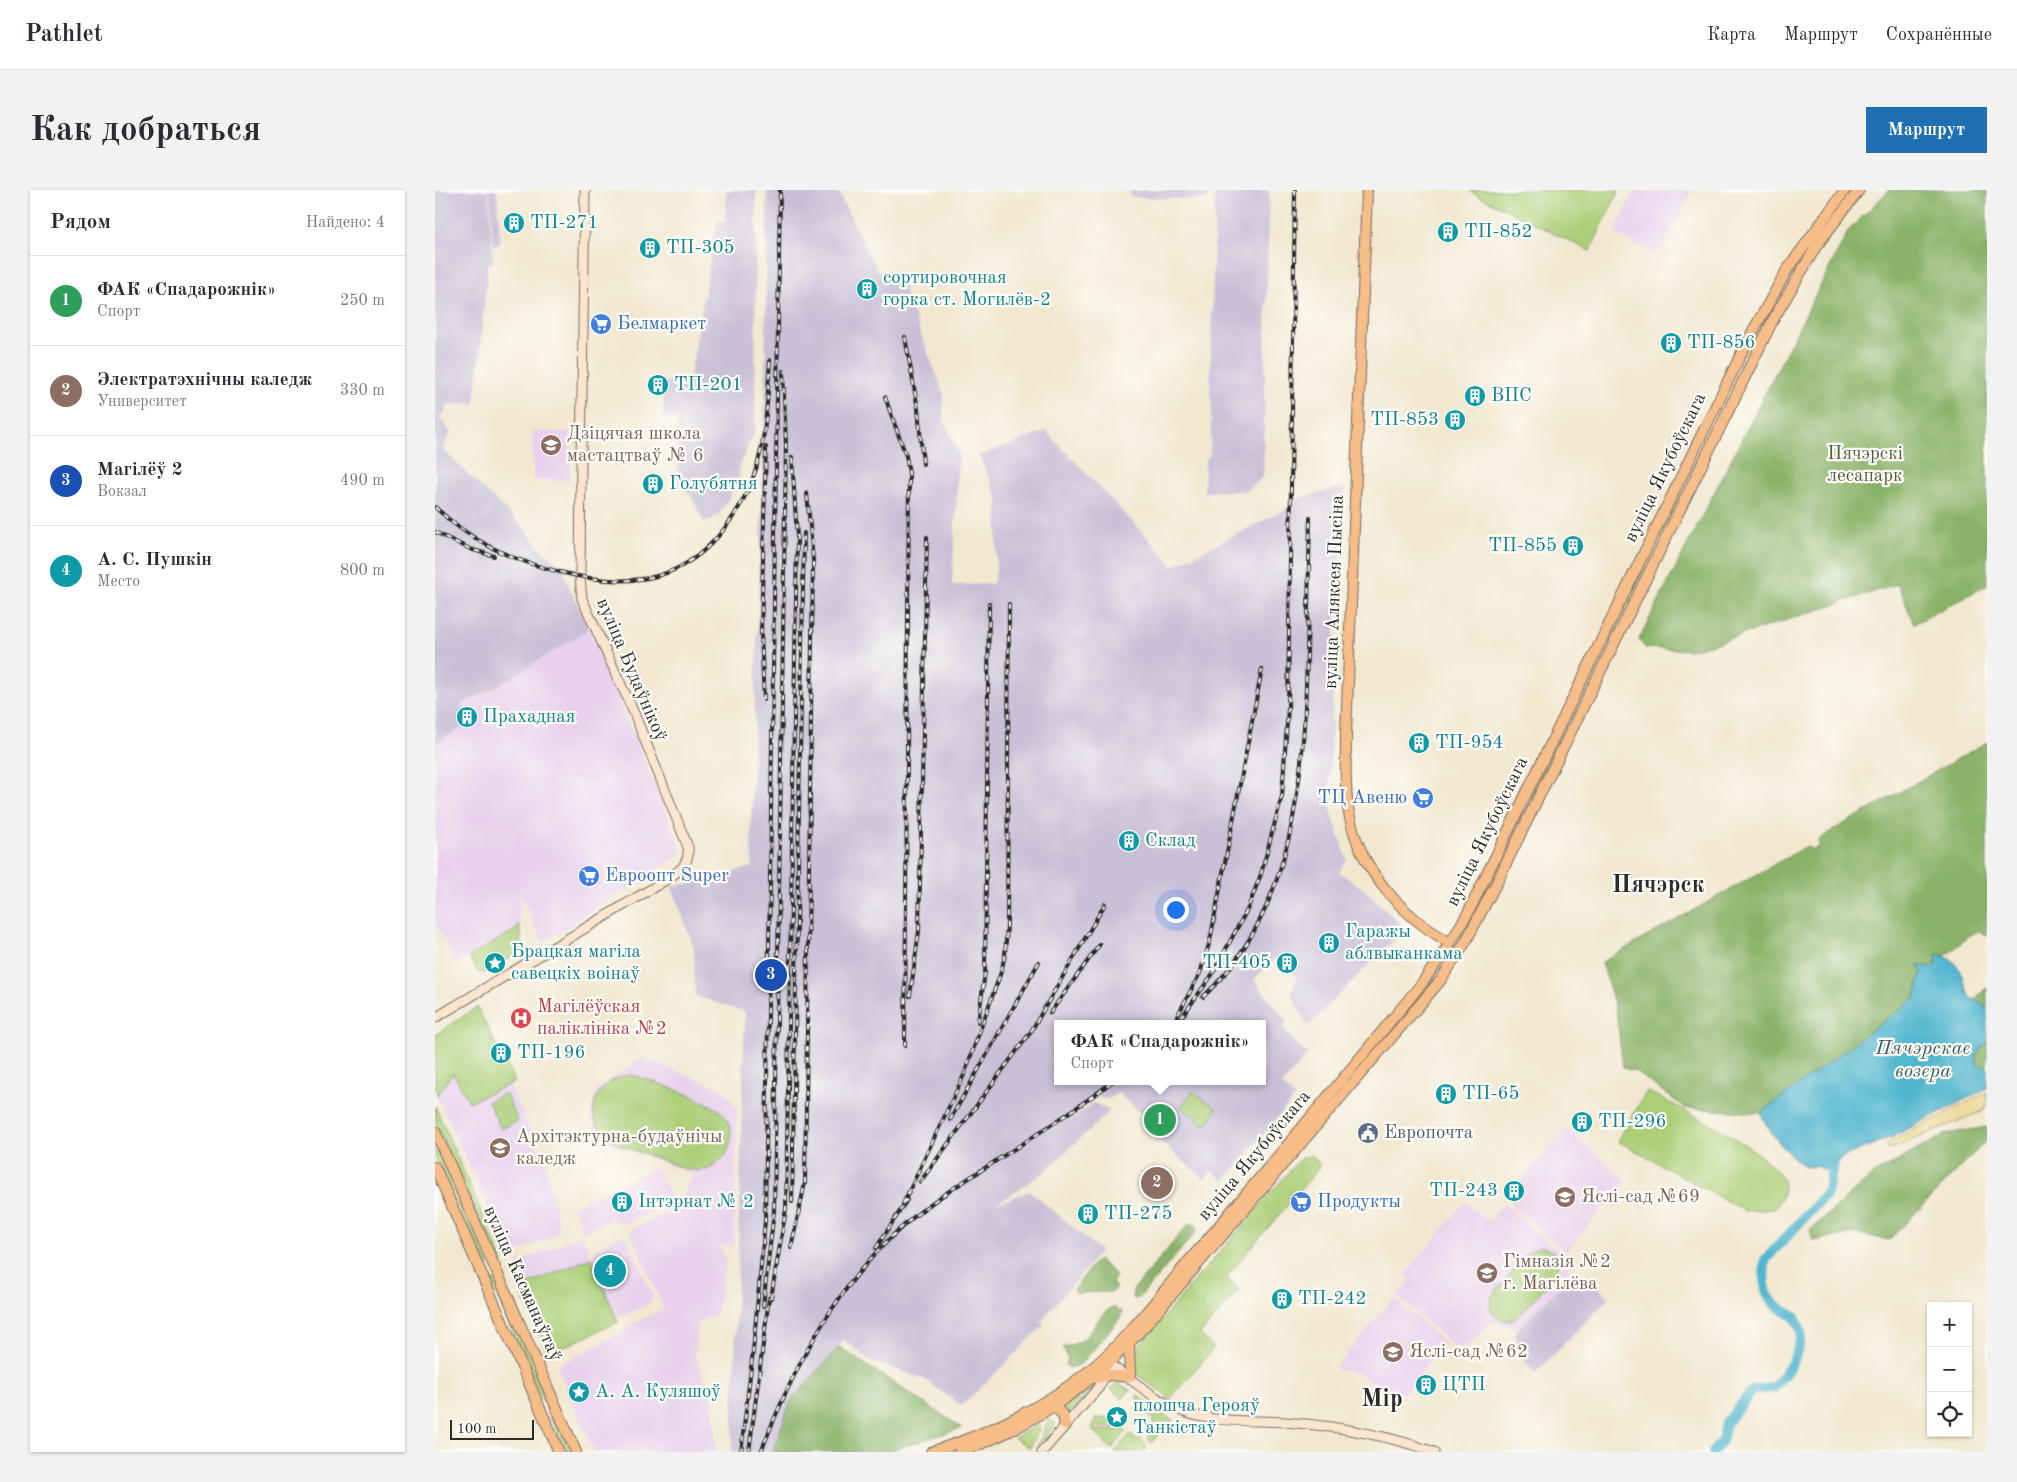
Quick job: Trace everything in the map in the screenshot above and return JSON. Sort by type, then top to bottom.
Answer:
[{"type":"main road","name":"вуліца Будаўнікоў","points":[[435,1018],[661,883],[683,868],[689,856],[688,846],[633,713],[582,599],[581,514],[585,190]]},
{"type":"main road","name":"вуліца Аляксея Пысіна","points":[[1367,190],[1346,734],[1347,796],[1356,839],[1379,882],[1414,919],[1431,933],[1461,950]]},
{"type":"main road","name":"вуліца Якубоўскага","points":[[959,1452],[1000,1435],[1093,1379],[1423,982],[1450,944],[1467,913],[1748,340],[1787,270],[1845,190]]},
{"type":"main road","name":"вуліца Якубоўскага","points":[[931,1452],[986,1433],[1051,1403],[1129,1344],[1434,987],[1461,950],[1496,884],[1773,320],[1817,245],[1859,190]]},
{"type":"main road","name":"вуліца Касманаўтаў","points":[[435,1130],[576,1452]]},
{"type":"main road","name":"вуліца Касманаўтаў","points":[[435,1167],[559,1452]]},
{"type":"main road","points":[[1129,1344],[1129,1377]]},
{"type":"main road","points":[[1042,1452],[1099,1387],[1105,1376],[1106,1362],[1159,1398],[1185,1412],[1225,1419],[1339,1428],[1364,1432],[1434,1452]]},
{"type":"main road","points":[[1093,1379],[1105,1376],[1129,1377]]},
{"type":"main road","points":[[1051,1403],[1063,1415],[1065,1425]]},
{"type":"shaded area","points":[[435,190],[488,190],[493,263],[488,263],[475,403],[446,405],[445,412],[439,417],[451,432],[443,450],[516,520],[545,553],[566,569],[564,575],[589,629],[498,686],[460,705],[470,723],[435,743]]},
{"type":"shaded area","points":[[489,190],[497,190],[500,244],[493,246]]},
{"type":"shaded area","points":[[726,190],[756,190],[755,432],[740,463],[739,478],[729,498],[719,514],[709,521],[704,521],[689,493],[678,482],[677,418],[663,418],[664,382],[689,381],[717,221],[725,221]]},
{"type":"shaded area","points":[[767,190],[837,190],[877,270],[902,284],[944,395],[943,419],[959,453],[952,585],[993,584],[996,570],[998,498],[979,456],[1046,431],[1163,554],[1172,567],[1284,510],[1295,502],[1297,498],[1345,487],[1335,635],[1329,804],[1347,859],[1339,872],[1365,890],[1405,928],[1308,1026],[1291,993],[1297,977],[1288,968],[1274,958],[1254,980],[1287,1022],[1283,1027],[1294,1043],[1308,1054],[1282,1085],[1295,1097],[1224,1181],[1212,1171],[1204,1179],[1140,1124],[1145,1117],[1118,1093],[1108,1099],[1098,1097],[1059,1129],[1094,1103],[1110,1111],[1043,1173],[996,1204],[1030,1191],[1101,1251],[1041,1321],[1044,1325],[962,1406],[924,1379],[871,1361],[844,1340],[790,1402],[773,1452],[732,1452],[745,1012],[695,996],[694,948],[672,887],[752,867],[751,830],[765,394]]},
{"type":"shaded area","points":[[1130,190],[1207,190],[1207,200],[1130,197]]},
{"type":"shaded area","points":[[1215,190],[1269,190],[1263,477],[1246,491],[1204,492],[1205,461],[1210,454],[1212,403],[1210,396]]},
{"type":"shaded area","points":[[1635,190],[1692,190],[1663,248],[1653,253],[1614,233]]},
{"type":"shaded area","name":"Дзіцячая школа мастацтваў № 6","points":[[532,431],[570,432],[570,480],[533,480]]},
{"type":"shaded area","points":[[589,629],[683,853],[543,943],[520,894],[519,924],[517,929],[456,964],[435,921],[435,743],[470,723],[460,706],[498,686]]},
{"type":"shaded area","points":[[642,1058],[723,1089],[737,1108],[734,1246],[720,1245],[726,1262],[716,1314],[697,1323],[695,1355],[712,1398],[716,1452],[594,1452],[557,1366],[623,1332],[626,1327],[664,1309],[630,1231],[672,1210],[679,1203],[692,1174],[611,1142],[595,1127],[591,1117],[591,1108],[598,1088]]},
{"type":"shaded area","name":"Архітэктурна-будаўнічы каледж","points":[[498,1059],[545,1163],[560,1231],[553,1234],[553,1237],[510,1255],[437,1095],[453,1073]]},
{"type":"shaded area","name":"Яслі-сад №69","points":[[1566,1128],[1626,1181],[1566,1252],[1510,1204],[1523,1189],[1518,1184]]},
{"type":"shaded area","points":[[652,1169],[657,1169],[672,1200],[671,1203],[624,1223],[611,1219],[583,1232],[573,1207]]},
{"type":"shaded area","name":"Гімназія №2 г. Магілёва","points":[[1465,1202],[1489,1222],[1504,1204],[1562,1254],[1568,1264],[1569,1271],[1563,1284],[1518,1328],[1492,1322],[1469,1345],[1456,1348],[1397,1296],[1411,1280],[1405,1275]]},
{"type":"shaded area","points":[[582,1235],[591,1257],[595,1248],[624,1235],[629,1242],[653,1297],[650,1304],[616,1318],[592,1258],[527,1286],[517,1263]]},
{"type":"shaded area","points":[[1574,1279],[1585,1288],[1593,1281],[1609,1298],[1535,1374],[1514,1343],[1518,1339],[1515,1336],[1518,1328],[1563,1284]]},
{"type":"shaded area","name":"Яслі-сад №62","points":[[1394,1298],[1445,1343],[1405,1392],[1391,1395],[1359,1373],[1334,1369]]},
{"type":"green space","points":[[1472,190],[1619,190],[1590,251],[1471,192]]},
{"type":"green space","points":[[1850,190],[1852,190],[1803,257],[1737,379],[1773,304],[1787,280],[1816,233]]},
{"type":"green space","name":"Пячэрскі лесапарк","points":[[1889,190],[1987,190],[1987,585],[1914,624],[1898,584],[1710,645],[1690,650],[1645,648],[1639,639],[1849,230]]},
{"type":"green space","points":[[1720,414],[1581,697],[1579,696]]},
{"type":"green space","points":[[1576,701],[1495,872],[1493,871]]},
{"type":"green space","points":[[1987,742],[1987,935],[1978,931],[1970,935],[1945,956],[1937,954],[1936,965],[1933,968],[1925,965],[1914,999],[1761,1113],[1685,1108],[1635,1071],[1623,1068],[1616,1010],[1602,962],[1807,846],[1812,850],[1819,847],[1819,840],[1830,832]]},
{"type":"green space","points":[[519,924],[523,950],[485,973],[478,972],[469,957],[517,929]]},
{"type":"green space","points":[[1442,965],[1431,982],[1361,1067],[1359,1065]]},
{"type":"green space","points":[[1987,987],[1987,1009],[1975,999]]},
{"type":"green space","points":[[477,1007],[515,1082],[469,1102],[453,1073],[437,1095],[435,1089],[435,1035]]},
{"type":"green space","points":[[1987,1042],[1987,1067],[1977,1065],[1976,1055]]},
{"type":"green space","points":[[632,1075],[694,1097],[723,1114],[731,1130],[731,1139],[729,1147],[720,1162],[704,1170],[689,1170],[628,1148],[607,1137],[599,1128],[594,1117],[594,1107],[597,1098],[602,1089],[610,1082],[620,1077]]},
{"type":"green space","points":[[1193,1091],[1217,1109],[1205,1125],[1181,1107]]},
{"type":"green space","points":[[1647,1091],[1743,1143],[1775,1169],[1783,1181],[1784,1189],[1774,1209],[1745,1211],[1618,1141]]},
{"type":"green space","points":[[505,1093],[518,1121],[501,1129],[488,1101]]},
{"type":"green space","points":[[435,1106],[503,1262],[501,1265],[498,1264],[435,1122]]},
{"type":"green space","points":[[1987,1127],[1987,1140],[1889,1240],[1854,1233],[1813,1241],[1810,1230],[1875,1173],[1946,1134]]},
{"type":"green space","points":[[435,1148],[442,1159],[489,1265],[487,1268],[483,1267],[435,1157]]},
{"type":"green space","points":[[1312,1155],[1319,1164],[1318,1169],[1226,1277],[1239,1290],[1200,1334],[1214,1348],[1170,1399],[1135,1373],[1130,1356],[1300,1159]]},
{"type":"green space","points":[[1192,1223],[1197,1226],[1196,1232],[1139,1298],[1134,1299],[1132,1296],[1134,1289],[1187,1226]]},
{"type":"green space","points":[[1540,1246],[1554,1252],[1558,1263],[1556,1271],[1524,1311],[1514,1319],[1500,1319],[1491,1309],[1492,1296],[1525,1256]]},
{"type":"green space","points":[[591,1258],[618,1322],[548,1354],[519,1288]]},
{"type":"green space","points":[[1099,1260],[1116,1275],[1112,1283],[1116,1288],[1112,1292],[1077,1293],[1074,1289],[1094,1263]]},
{"type":"green space","points":[[493,1280],[496,1281],[547,1398],[542,1400],[491,1284]]},
{"type":"green space","points":[[1113,1307],[1122,1312],[1120,1318],[1081,1364],[1070,1368],[1065,1365],[1068,1359],[1063,1348],[1078,1343],[1087,1336],[1102,1315]]},
{"type":"green space","points":[[839,1347],[962,1428],[886,1452],[773,1452],[790,1402]]},
{"type":"green space","points":[[1097,1382],[1069,1415],[1068,1411],[1061,1408]]},
{"type":"green space","points":[[1118,1383],[1130,1390],[1122,1399],[1110,1388]]},
{"type":"green space","points":[[1137,1395],[1173,1421],[1174,1426],[1157,1427],[1152,1422],[1154,1420],[1139,1406]]},
{"type":"green space","points":[[551,1406],[571,1452],[565,1452],[546,1408]]},
{"type":"green space","points":[[1047,1418],[1055,1423],[1054,1427],[1037,1447],[1048,1421]]},
{"type":"green space","points":[[1096,1418],[1117,1419],[1122,1423],[1119,1427],[1091,1427]]},
{"type":"green space","points":[[1038,1424],[1040,1427],[1030,1448],[1014,1438]]},
{"type":"green space","points":[[1092,1430],[1125,1430],[1126,1432],[1112,1449]]},
{"type":"green space","points":[[1148,1430],[1160,1432],[1152,1442],[1149,1442]]},
{"type":"green space","points":[[1130,1434],[1137,1440],[1140,1438],[1145,1443],[1146,1450],[1144,1452],[1115,1452]]},
{"type":"sand","points":[[1987,1092],[1987,1107],[1980,1112],[1888,1150],[1886,1144]]},
{"type":"water","name":"Пячэрскае возера","points":[[1937,954],[1945,956],[1956,964],[1969,997],[1981,1003],[1987,1009],[1987,1042],[1976,1055],[1977,1065],[1987,1067],[1987,1088],[1892,1137],[1842,1157],[1834,1170],[1830,1172],[1815,1166],[1805,1167],[1779,1143],[1768,1128],[1761,1113],[1914,999],[1922,973],[1919,965],[1933,968],[1936,965]]},
{"type":"waterway","points":[[1713,1452],[1722,1441],[1726,1423],[1753,1390],[1774,1388],[1795,1356],[1800,1342],[1800,1328],[1795,1317],[1778,1307],[1768,1295],[1764,1280],[1765,1260],[1827,1193],[1834,1161]]},
{"type":"railway","points":[[741,1452],[765,1221],[780,190]]},
{"type":"railway","points":[[1181,1018],[1212,975],[1248,908],[1261,874],[1282,796],[1288,707],[1295,190]]},
{"type":"railway","points":[[905,337],[918,409],[923,464]]},
{"type":"railway","points":[[435,507],[477,540],[525,562],[560,572],[596,579],[633,580],[657,576],[677,568],[711,544],[738,509],[748,490],[756,470],[763,439],[770,360]]},
{"type":"railway","points":[[763,1306],[774,1211],[786,445],[783,371]]},
{"type":"railway","points":[[885,397],[906,456],[909,473],[905,1046]]},
{"type":"railway","points":[[764,700],[761,634],[766,447]]},
{"type":"railway","points":[[771,1298],[786,1209],[797,537],[792,457]]},
{"type":"railway","points":[[791,1248],[805,1183],[813,560],[807,493]]},
{"type":"railway","points":[[1203,997],[1234,962],[1258,924],[1276,882],[1289,838],[1303,746],[1310,518]]},
{"type":"railway","points":[[435,532],[470,549],[494,556]]},
{"type":"railway","points":[[792,1202],[804,533]]},
{"type":"railway","points":[[910,996],[919,931],[927,537]]},
{"type":"railway","points":[[978,1022],[985,972],[989,603]]},
{"type":"railway","points":[[903,1204],[964,1075],[1001,972],[1005,955],[1007,926],[1009,604]]},
{"type":"railway","points":[[1175,1020],[1200,973],[1210,941],[1262,669]]},
{"type":"railway","points":[[920,1182],[1030,1033],[1105,904]]},
{"type":"railway","points":[[1050,1013],[1100,944]]},
{"type":"railway","points":[[950,1120],[1039,962]]},
{"type":"railway","points":[[761,1452],[792,1380],[810,1346],[830,1312],[877,1251],[905,1224],[936,1200],[1048,1127],[1108,1085]]},
{"type":"railway","points":[[876,1248],[907,1200]]},
{"type":"railway","points":[[749,1452],[769,1298]]},
{"type":"place","name":"ТП-271","points":[[514,223]]},
{"type":"place","name":"ТП-852","points":[[1448,232]]},
{"type":"place","name":"ТП-305","points":[[650,248]]},
{"type":"place","name":"сортировочная горка ст. Могилёв-2","points":[[867,289]]},
{"type":"place","name":"Белмаркет","points":[[601,324]]},
{"type":"place","name":"ТП-856","points":[[1671,343]]},
{"type":"place","name":"ТП-201","points":[[658,385]]},
{"type":"place","name":"ВПС","points":[[1475,396]]},
{"type":"place","name":"ТП-853","points":[[1455,420]]},
{"type":"place","name":"Дзіцячая школа мастацтваў № 6","points":[[551,445]]},
{"type":"place","name":"Голубятня","points":[[653,484]]},
{"type":"place","name":"ТП-855","points":[[1573,546]]},
{"type":"place","name":"Прахадная","points":[[467,717]]},
{"type":"place","name":"ТП-954","points":[[1419,743]]},
{"type":"place","name":"ТЦ Авеню","points":[[1423,798]]},
{"type":"place","name":"Склад","points":[[1129,841]]},
{"type":"place","name":"Евроопт Super","points":[[589,876]]},
{"type":"place","name":"Гаражы аблвыканкама","points":[[1329,943]]},
{"type":"place","name":"Брацкая магіла савецкіх воінаў","points":[[495,963]]},
{"type":"place","name":"ТП-405","points":[[1287,963]]},
{"type":"place","name":"Магілёў 2","points":[[771,975]]},
{"type":"place","name":"Магілёўская паліклініка №2","points":[[521,1018]]},
{"type":"place","name":"ТП-196","points":[[501,1053]]},
{"type":"place","name":"ТП-65","points":[[1446,1094]]},
{"type":"place","name":"ФАК «Спадарожнік»","points":[[1160,1120]]},
{"type":"place","name":"ТП-296","points":[[1582,1122]]},
{"type":"place","name":"Европочта","points":[[1368,1133]]},
{"type":"place","name":"Архітэктурна-будаўнічы каледж","points":[[500,1148]]},
{"type":"place","name":"Электратэхнічны каледж","points":[[1157,1183]]},
{"type":"place","name":"ТП-243","points":[[1514,1191]]},
{"type":"place","name":"Яслі-сад №69","points":[[1565,1197]]},
{"type":"place","name":"Інтэрнат № 2","points":[[622,1202]]},
{"type":"place","name":"Продукты","points":[[1301,1202]]},
{"type":"place","name":"ТП-275","points":[[1088,1214]]},
{"type":"place","name":"А. С. Пушкін","points":[[610,1271]]},
{"type":"place","name":"Гімназія №2 г. Магілёва","points":[[1487,1273]]},
{"type":"place","name":"ТП-242","points":[[1282,1299]]},
{"type":"place","name":"Яслі-сад №62","points":[[1393,1352]]},
{"type":"place","name":"ЦТП","points":[[1426,1385]]},
{"type":"place","name":"А. А. Куляшоў","points":[[579,1392]]},
{"type":"place","name":"плошча Герояў Танкістаў","points":[[1117,1417]]},
{"type":"district","name":"Пячэрск","points":[[1658,886]]},
{"type":"district","name":"Мір","points":[[1382,1400]]}]
